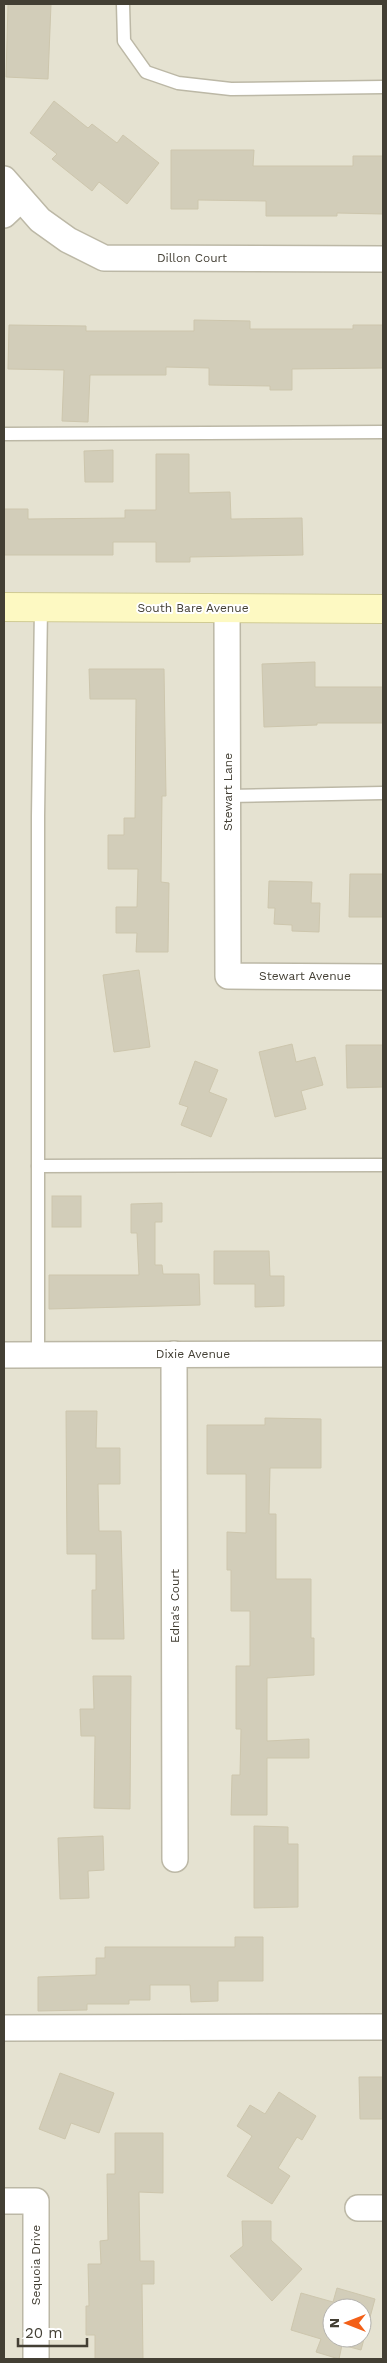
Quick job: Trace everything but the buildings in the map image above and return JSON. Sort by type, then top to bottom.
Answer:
[{"type":"street","name":"Dillon Court","points":[[4,179],[12,207],[40,220],[68,240],[104,258],[383,259]]},
{"type":"street","name":"South Bare Avenue","points":[[4,607],[383,609]]},
{"type":"street","name":"Stewart Lane","points":[[227,608],[228,976]]},
{"type":"street","name":"Stewart Avenue","points":[[228,976],[383,977]]},
{"type":"street","name":"Edna's Court","points":[[174,1354],[175,1859]]},
{"type":"street","name":"Dixie Avenue","points":[[4,1355],[383,1354]]},
{"type":"street","points":[[4,2028],[383,2027]]},
{"type":"street","name":"Sequoia Drive","points":[[4,2201],[36,2202],[36,2359]]},
{"type":"street","points":[[358,2208],[383,2208]]},
{"type":"lane","points":[[123,4],[124,41],[146,72],[178,83],[232,89],[383,87]]},
{"type":"lane","points":[[4,434],[383,432]]},
{"type":"lane","points":[[38,1355],[38,817],[41,607]]},
{"type":"lane","points":[[228,796],[383,793]]},
{"type":"lane","points":[[38,1166],[383,1164]]},
{"type":"shaded area","points":[[4,4],[383,4],[383,2359],[4,2359]]}]
